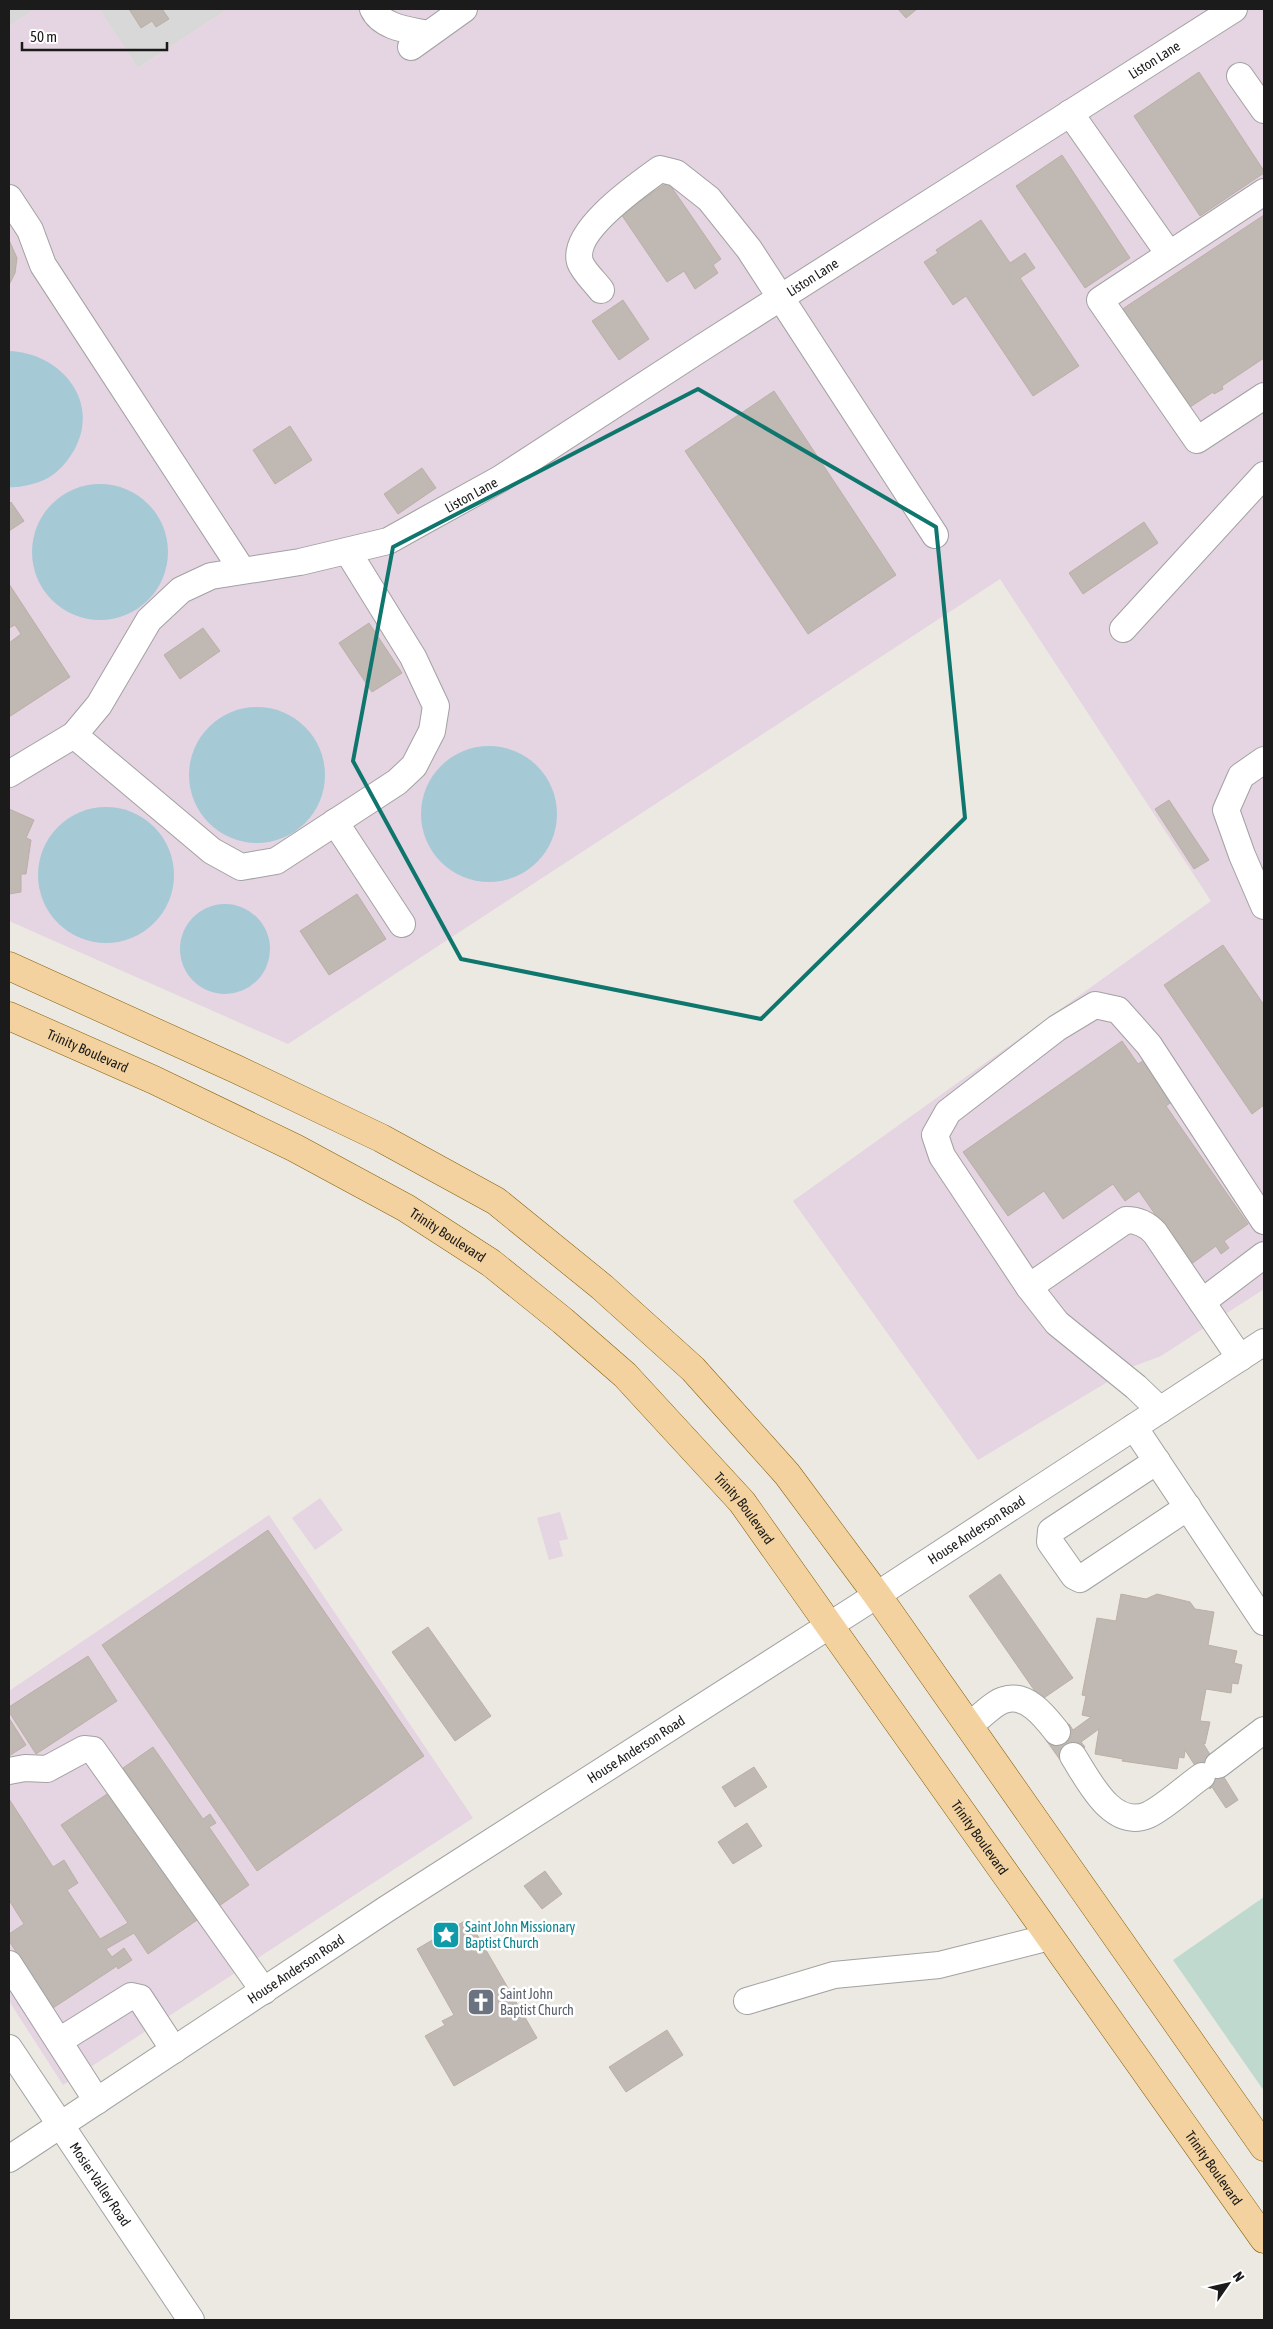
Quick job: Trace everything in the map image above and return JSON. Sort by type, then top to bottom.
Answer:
[{"type":"main road","points":[[9,966],[236,1069],[381,1138],[496,1201],[602,1287],[693,1369],[787,1474],[877,1595],[970,1725],[1264,2147]]},
{"type":"main road","name":"Trinity Boulevard","points":[[9,1016],[154,1080],[295,1148],[406,1208],[491,1263],[563,1321],[625,1376],[742,1502],[1264,2239]]},
{"type":"street","points":[[373,9],[376,14],[393,26],[420,41],[464,9]]},
{"type":"street","name":"Liston Lane","points":[[9,774],[74,735],[99,705],[149,620],[181,590],[211,576],[300,562],[388,541],[500,479],[1234,9]]},
{"type":"street","points":[[1240,76],[1264,110]]},
{"type":"street","points":[[1070,113],[1169,254]]},
{"type":"street","points":[[601,290],[580,263],[579,249],[592,226],[633,188],[660,169],[676,173],[709,199],[749,249],[934,535]]},
{"type":"street","points":[[1264,192],[1100,300],[1197,440],[1264,396]]},
{"type":"street","points":[[9,198],[30,230],[37,244],[43,265],[242,570]]},
{"type":"street","points":[[1123,629],[1264,474]]},
{"type":"street","points":[[74,735],[212,851],[241,867],[276,861],[397,782],[414,766],[432,730],[436,706],[413,657],[348,552]]},
{"type":"street","points":[[1264,760],[1241,776],[1226,810],[1242,855],[1264,906]]},
{"type":"street","points":[[335,822],[402,924]]},
{"type":"street","points":[[1160,1410],[1136,1387],[1057,1323],[1029,1287],[942,1156],[934,1135],[948,1112],[1057,1028],[1095,1005],[1118,1010],[1149,1045],[1264,1221]]},
{"type":"street","points":[[1029,1287],[1126,1220],[1136,1220],[1155,1232],[1240,1358]]},
{"type":"street","points":[[1202,1302],[1264,1255]]},
{"type":"street","name":"House Anderson Road","points":[[9,2159],[388,1908],[877,1595],[1264,1342]]},
{"type":"street","points":[[1134,1427],[1264,1622]]},
{"type":"street","points":[[1157,1461],[1051,1531],[1050,1542],[1074,1576],[1080,1579],[1188,1507]]},
{"type":"street","points":[[970,1725],[1004,1700],[1017,1700],[1041,1713],[1057,1732]]},
{"type":"street","points":[[1073,1756],[1092,1787],[1114,1812],[1125,1818],[1138,1818],[1150,1814],[1264,1730]]},
{"type":"street","points":[[9,1771],[25,1768],[47,1769],[84,1749],[93,1750],[264,1990]]},
{"type":"street","points":[[747,2001],[834,1975],[939,1965],[1050,1937]]},
{"type":"street","points":[[9,1964],[97,2101]]},
{"type":"street","points":[[59,2041],[131,1996],[140,1998],[174,2050]]},
{"type":"street","name":"Mosier Valley Road","points":[[9,2048],[191,2320]]},
{"type":"highlighted area","points":[[698,389],[936,527],[965,818],[761,1019],[461,959],[353,761],[393,547]]},
{"type":"shaded area","points":[[9,9],[35,9],[9,26]]},
{"type":"shaded area","points":[[35,9],[99,9],[138,68],[228,9],[1264,9],[1264,1289],[1161,1356],[1134,1366],[978,1460],[793,1201],[1211,901],[1000,579],[288,1044],[9,921],[9,26]]},
{"type":"shaded area","points":[[99,9],[228,9],[138,68]]},
{"type":"shaded area","points":[[320,1498],[343,1530],[315,1550],[292,1518]]},
{"type":"shaded area","points":[[560,1512],[568,1539],[559,1541],[563,1556],[549,1560],[537,1518]]},
{"type":"shaded area","points":[[269,1515],[473,1818],[63,2085],[9,2001],[9,1691]]},
{"type":"green space","points":[[1264,1897],[1264,2091],[1173,1960]]},
{"type":"water","points":[[9,351],[28,354],[45,361],[60,371],[72,384],[79,399],[83,416],[81,434],[73,452],[63,466],[44,480],[16,487],[9,487]]},
{"type":"water","points":[[100,484],[126,489],[148,504],[163,526],[168,552],[163,578],[148,600],[126,615],[100,620],[74,615],[52,600],[37,578],[32,552],[37,526],[52,504],[74,489]]},
{"type":"water","points":[[257,707],[283,712],[305,727],[320,749],[325,775],[320,801],[305,823],[283,838],[257,843],[231,838],[209,823],[194,801],[189,775],[194,749],[209,727],[231,712]]},
{"type":"water","points":[[489,746],[515,751],[537,766],[552,788],[557,814],[552,840],[537,862],[515,877],[489,882],[463,877],[441,862],[426,840],[421,814],[426,788],[441,766],[463,751]]},
{"type":"water","points":[[106,807],[132,812],[154,827],[169,849],[174,875],[169,901],[154,923],[132,938],[106,943],[80,938],[58,923],[43,901],[38,875],[43,849],[58,827],[80,812]]},
{"type":"water","points":[[225,904],[242,907],[257,917],[267,932],[270,949],[267,966],[257,981],[242,991],[225,994],[208,991],[193,981],[183,966],[180,949],[183,932],[193,917],[208,907]]},
{"type":"building","points":[[129,9],[162,9],[169,19],[156,27],[152,21],[141,28]]},
{"type":"building","points":[[898,9],[917,9],[906,18]]},
{"type":"building","points":[[1199,72],[1264,171],[1264,173],[1200,216],[1134,116]]},
{"type":"building","points":[[1062,155],[1130,258],[1085,288],[1016,186]]},
{"type":"building","points":[[668,182],[721,259],[713,265],[718,273],[695,289],[684,271],[667,282],[621,214]]},
{"type":"building","points":[[1264,215],[1264,358],[1222,386],[1223,389],[1214,394],[1213,392],[1184,411],[1118,312]]},
{"type":"building","points":[[981,220],[1010,263],[1025,253],[1035,268],[1020,278],[1079,366],[1033,396],[966,296],[953,305],[924,262],[938,253],[936,250]]},
{"type":"building","points":[[9,240],[17,258],[15,273],[9,285]]},
{"type":"building","points":[[623,300],[649,339],[619,360],[592,321]]},
{"type":"building","points":[[774,391],[896,575],[808,634],[685,451]]},
{"type":"building","points":[[290,426],[312,460],[275,484],[253,450]]},
{"type":"building","points":[[422,468],[436,488],[398,514],[384,494]]},
{"type":"building","points":[[11,502],[24,521],[9,531],[9,504]]},
{"type":"building","points":[[1144,522],[1158,543],[1083,594],[1069,573]]},
{"type":"building","points":[[9,584],[70,677],[9,717],[9,643],[21,634],[15,625],[9,628]]},
{"type":"building","points":[[369,623],[402,673],[372,692],[339,643]]},
{"type":"building","points":[[203,628],[220,651],[180,679],[164,655]]},
{"type":"building","points":[[1169,800],[1209,860],[1194,869],[1155,809]]},
{"type":"building","points":[[9,809],[34,820],[26,838],[31,840],[26,874],[21,874],[21,892],[9,894]]},
{"type":"building","points":[[357,894],[386,939],[329,975],[300,931]]},
{"type":"building","points":[[1223,945],[1264,1005],[1264,1105],[1252,1114],[1164,985]]},
{"type":"building","points":[[1122,1041],[1138,1064],[1149,1057],[1177,1098],[1166,1106],[1248,1224],[1224,1241],[1229,1248],[1221,1254],[1216,1246],[1190,1265],[1139,1191],[1125,1201],[1113,1184],[1063,1219],[1044,1191],[1008,1216],[963,1152]]},
{"type":"building","points":[[268,1530],[424,1756],[257,1871],[102,1645]]},
{"type":"building","points":[[1000,1574],[1073,1678],[1041,1700],[969,1596]]},
{"type":"building","points":[[1121,1594],[1146,1599],[1157,1594],[1190,1602],[1195,1609],[1214,1612],[1208,1645],[1237,1651],[1234,1663],[1242,1665],[1238,1684],[1232,1683],[1231,1693],[1206,1689],[1200,1721],[1210,1722],[1205,1744],[1203,1743],[1238,1800],[1226,1808],[1212,1787],[1210,1789],[1185,1750],[1184,1758],[1179,1757],[1177,1769],[1122,1761],[1123,1759],[1095,1754],[1099,1729],[1081,1742],[1085,1747],[1063,1764],[1046,1740],[1069,1724],[1073,1730],[1091,1717],[1082,1715],[1086,1696],[1082,1695],[1097,1618],[1116,1621]]},
{"type":"building","points":[[428,1627],[491,1716],[455,1741],[392,1652]]},
{"type":"building","points":[[88,1656],[117,1701],[36,1754],[9,1712],[9,1707]]},
{"type":"building","points":[[9,1718],[26,1745],[9,1756]]},
{"type":"building","points":[[153,1747],[203,1819],[210,1814],[216,1823],[209,1827],[249,1885],[219,1906],[123,1768]]},
{"type":"building","points":[[754,1767],[767,1787],[735,1807],[722,1787]]},
{"type":"building","points":[[113,1790],[200,1918],[148,1954],[134,1933],[106,1949],[112,1957],[124,1948],[132,1960],[118,1969],[117,1966],[53,2008],[9,1941],[9,1934],[24,1924],[9,1900],[9,1799],[53,1867],[64,1860],[78,1883],[67,1890],[100,1939],[128,1923],[61,1825]]},
{"type":"building","points":[[747,1823],[762,1846],[733,1864],[718,1842]]},
{"type":"building","points":[[545,1871],[562,1894],[542,1909],[524,1886]]},
{"type":"building","name":"Saint John Baptist Church","points":[[468,1919],[537,2038],[454,2086],[425,2036],[445,2025],[442,2021],[454,2015],[417,1949]]},
{"type":"building","points":[[667,2030],[683,2055],[626,2092],[609,2067]]},
{"type":"place","name":"Saint John Missionary Baptist Church","points":[[446,1935]]},
{"type":"place","name":"Saint John Baptist Church","points":[[481,2002]]}]
